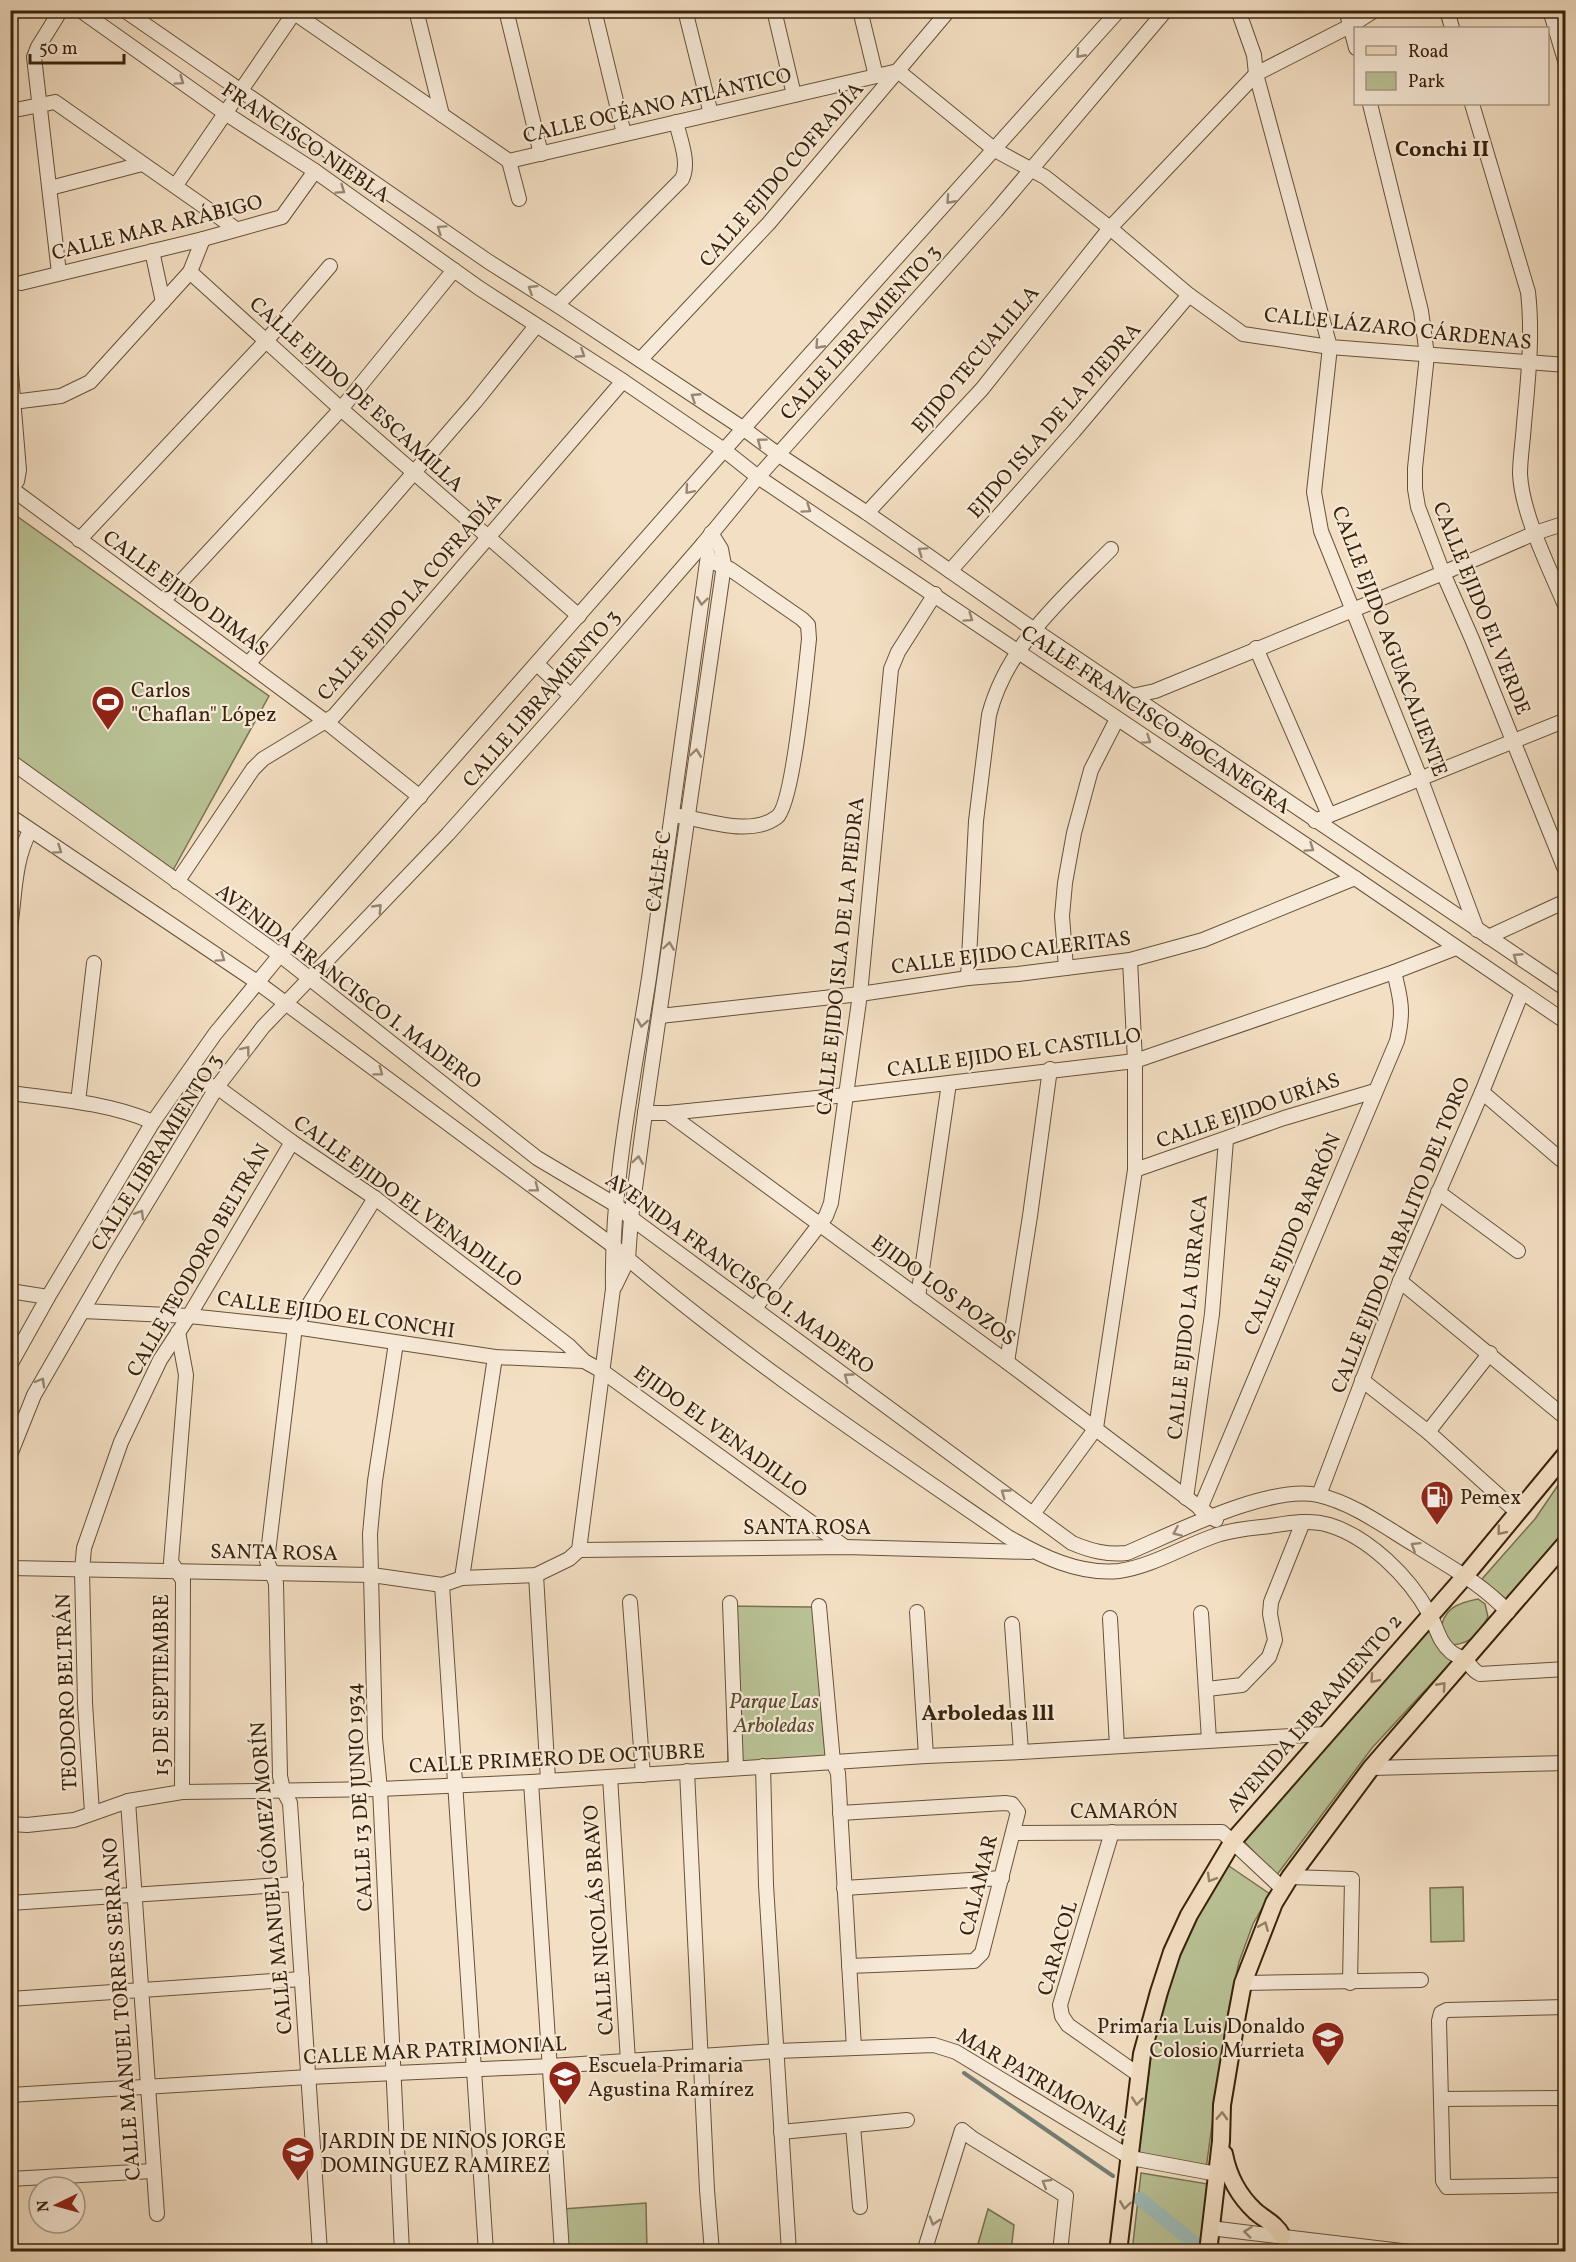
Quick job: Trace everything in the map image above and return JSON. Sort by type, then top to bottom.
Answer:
[{"type":"main road","name":"AVENIDA LIBRAMIENTO 2","points":[[1118,2252],[1139,2075],[1147,2032],[1172,1952],[1189,1916],[1233,1841],[1465,1576],[1566,1454]]},
{"type":"main road","points":[[1208,2252],[1221,2141],[1222,2105],[1243,1983],[1274,1903],[1286,1883],[1371,1768],[1410,1720],[1563,1551]]},
{"type":"main road","points":[[1221,2141],[1227,2172],[1241,2195],[1255,2211],[1277,2226],[1281,2236]]},
{"type":"street","points":[[59,273],[34,57],[61,10]]},
{"type":"street","name":"FRANCISCO NIEBLA","points":[[81,10],[225,113],[315,171],[479,288],[623,381]]},
{"type":"street","name":"FRANCISCO NIEBLA","points":[[124,10],[489,262],[640,360]]},
{"type":"street","points":[[416,10],[442,115]]},
{"type":"street","points":[[506,10],[540,154]]},
{"type":"street","points":[[594,10],[624,134]]},
{"type":"street","points":[[685,10],[711,114]]},
{"type":"street","points":[[774,10],[794,95]]},
{"type":"street","points":[[861,10],[876,76]]},
{"type":"street","name":"CALLE LIBRAMIENTO 3","points":[[10,1365],[153,1122],[215,1034],[257,982],[724,450],[1119,10]]},
{"type":"street","name":"CALLE LIBRAMIENTO 3","points":[[10,1455],[34,1395],[83,1311],[217,1087],[263,1028],[448,834],[571,696],[758,477],[988,220],[1166,10]]},
{"type":"street","name":"CALLE EJIDO AGUACALIENTE","points":[[1238,10],[1254,55],[1256,74],[1330,347],[1314,492],[1321,531],[1482,934]]},
{"type":"street","points":[[1346,10],[1354,41]]},
{"type":"street","name":"EJIDO TECUALILLA","points":[[867,513],[982,389],[1110,228],[1256,74],[1350,26],[1375,10]]},
{"type":"street","points":[[1447,10],[1452,27]]},
{"type":"street","points":[[1550,10],[1566,64]]},
{"type":"street","points":[[176,185],[293,12]]},
{"type":"street","name":"CALLE OCÉANO ATLÁNTICO","points":[[293,12],[509,161],[898,71]]},
{"type":"street","name":"CALLE EJIDO COFRADÍA","points":[[640,360],[769,223],[946,12]]},
{"type":"street","name":"CALLE LÁZARO CÁRDENAS","points":[[898,71],[995,150],[1045,177],[1189,295],[1243,334],[1330,347],[1566,365]]},
{"type":"street","points":[[10,111],[56,102],[236,229]]},
{"type":"street","name":"CALLE EJIDO EL VERDE","points":[[1370,105],[1421,310],[1427,355],[1414,468],[1418,507],[1566,872]]},
{"type":"street","points":[[1472,105],[1528,292],[1530,362],[1520,474],[1522,495],[1566,608]]},
{"type":"street","points":[[557,305],[682,179],[685,163],[676,122]]},
{"type":"street","points":[[509,161],[519,199]]},
{"type":"street","points":[[50,188],[142,164]]},
{"type":"street","name":"CALLE MAR ARÁBIGO","points":[[21,283],[203,239],[282,217],[315,171]]},
{"type":"street","points":[[13,402],[61,396],[90,382],[190,272],[203,239]]},
{"type":"street","points":[[152,251],[163,302]]},
{"type":"street","points":[[79,540],[266,341],[330,266]]},
{"type":"street","points":[[163,601],[341,409],[454,270]]},
{"type":"street","name":"CALLE EJIDO DE ESCAMILLA","points":[[190,272],[341,409],[579,616]]},
{"type":"street","name":"EJIDO ISLA DE LA PIEDRA","points":[[950,571],[1074,431],[1189,295]]},
{"type":"street","points":[[248,664],[475,402],[536,326]]},
{"type":"street","name":"CALLE FRANCISCO BOCANEGRA","points":[[640,360],[1315,821],[1566,989]]},
{"type":"street","points":[[10,362],[13,437],[18,470],[11,490]]},
{"type":"street","name":"CALLE FRANCISCO BOCANEGRA","points":[[623,381],[724,450],[758,477],[935,594],[1017,652],[1566,1022]]},
{"type":"street","name":"CALLE EJIDO LA COFRADÍA","points":[[177,882],[253,769],[263,759],[334,716],[623,381]]},
{"type":"street","name":"CALLE EJIDO DIMAS","points":[[11,490],[248,664],[420,797]]},
{"type":"street","points":[[1132,696],[1155,691],[1443,573],[1535,532],[1566,523]]},
{"type":"street","name":"CALLE C","points":[[628,1259],[631,1218],[665,978],[707,561],[707,539]]},
{"type":"street","name":"CALLE C","points":[[613,1289],[612,1245],[627,1118],[649,979],[724,565],[721,549],[707,539]]},
{"type":"street","points":[[968,978],[976,821],[989,715],[1000,684],[1017,652],[1033,629],[1111,549]]},
{"type":"street","points":[[680,816],[741,827],[757,825],[777,817],[784,807],[794,758],[809,639],[808,625],[802,619],[724,565],[707,561]]},
{"type":"street","name":"CALLE EJIDO ISLA DE LA PIEDRA","points":[[755,1308],[826,1216],[831,1203],[860,994],[891,669],[898,652],[935,594]]},
{"type":"street","points":[[1256,648],[1329,815]]},
{"type":"street","points":[[537,664],[571,696]]},
{"type":"street","points":[[1066,968],[1062,916],[1074,833],[1091,770],[1117,719]]},
{"type":"street","points":[[1315,821],[1566,720]]},
{"type":"street","name":"AVENIDA FRANCISCO I. MADERO","points":[[10,761],[280,955],[537,1158],[616,1205],[1072,1543],[1093,1552],[1127,1553],[1205,1513],[1273,1496],[1292,1493],[1319,1495],[1347,1505],[1367,1516],[1465,1576]]},
{"type":"street","points":[[10,816],[22,838],[257,982],[612,1245],[792,1387],[1008,1537],[1035,1552],[1072,1567],[1116,1571],[1136,1568],[1218,1534],[1235,1530],[1304,1522],[1332,1526],[1357,1538],[1381,1556],[1414,1591],[1430,1615]]},
{"type":"street","points":[[10,928],[22,838]]},
{"type":"street","name":"CALLE EJIDO CALERITAS","points":[[660,1016],[860,994],[968,978],[1130,960],[1203,940],[1355,878]]},
{"type":"street","points":[[1482,934],[1566,901]]},
{"type":"street","name":"CALLE EJIDO EL CASTILLO","points":[[668,1113],[846,1095],[1135,1061],[1394,972],[1456,948]]},
{"type":"street","points":[[1033,1514],[1096,1428],[1135,1170],[1135,1061],[1130,960]]},
{"type":"street","points":[[78,1102],[94,963]]},
{"type":"street","name":"CALLE EJIDO BARRÓN","points":[[1205,1513],[1397,1041],[1402,1020],[1401,1001],[1394,972]]},
{"type":"street","points":[[649,979],[665,978]]},
{"type":"street","name":"CALLE EJIDO HABALITO DEL TORO","points":[[1319,1495],[1401,1281],[1522,992]]},
{"type":"street","points":[[1007,1362],[1050,1070]]},
{"type":"street","name":"CALLE EJIDO EL VENADILLO","points":[[183,1080],[217,1087],[292,1142],[375,1198],[568,1345],[584,1361],[602,1371]]},
{"type":"street","points":[[918,1297],[949,1083]]},
{"type":"street","name":"CALLE EJIDO URÍAS","points":[[1135,1170],[1284,1118],[1375,1091]]},
{"type":"street","points":[[1482,1092],[1566,1164]]},
{"type":"street","points":[[10,1093],[78,1102],[139,1116],[153,1122]]},
{"type":"street","points":[[645,1113],[668,1113]]},
{"type":"street","name":"EJIDO LOS POZOS","points":[[668,1113],[1096,1428],[1205,1513],[1235,1530]]},
{"type":"street","name":"CALLE EJIDO LA URRACA","points":[[1186,1498],[1212,1314],[1226,1140]]},
{"type":"street","name":"CALLE TEODORO BELTRÁN","points":[[82,1570],[84,1548],[122,1442],[160,1360],[189,1316],[292,1142]]},
{"type":"street","points":[[1438,1192],[1518,1251]]},
{"type":"street","points":[[295,1327],[375,1198]]},
{"type":"street","points":[[548,1780],[536,1575],[569,1559],[579,1550],[613,1289],[628,1259]]},
{"type":"street","points":[[1401,1281],[1566,1418]]},
{"type":"street","points":[[10,1291],[48,1297]]},
{"type":"street","name":"CALLE EJIDO EL CONCHI","points":[[83,1311],[189,1316],[295,1327],[495,1358],[584,1361]]},
{"type":"street","name":"CALLE MANUEL GÓMEZ MORÍN","points":[[295,1327],[267,1561],[276,1583],[280,1776],[283,1790],[290,1803],[320,2252]]},
{"type":"street","name":"15 DE SEPTIEMBRE","points":[[178,1332],[186,1375],[171,1562],[183,1580],[182,1792]]},
{"type":"street","name":"CALLE 13 DE JUNIO 1934","points":[[396,1343],[375,1481],[370,1534],[375,1738],[380,1789],[402,2252]]},
{"type":"street","points":[[1428,1432],[1490,1353]]},
{"type":"street","points":[[462,1578],[495,1358]]},
{"type":"street","name":"EJIDO EL VENADILLO","points":[[602,1371],[845,1547]]},
{"type":"street","points":[[1362,1380],[1428,1432],[1517,1512]]},
{"type":"street","points":[[1207,1689],[1242,1685],[1269,1657],[1275,1640],[1270,1614],[1271,1602],[1304,1522]]},
{"type":"street","name":"SANTA ROSA","points":[[579,1550],[845,1547],[1035,1552]]},
{"type":"street","name":"SANTA ROSA","points":[[10,1568],[372,1575],[442,1585],[462,1578],[536,1575]]},
{"type":"street","name":"TEODORO BELTRÁN","points":[[82,1570],[85,1703],[92,1813]]},
{"type":"street","points":[[1465,1576],[1484,1588],[1508,1612]]},
{"type":"street","points":[[442,1585],[486,2252]]},
{"type":"street","points":[[630,1602],[643,1775]]},
{"type":"street","points":[[730,1603],[735,1768]]},
{"type":"street","points":[[819,1606],[833,1762],[838,1773],[854,2048]]},
{"type":"street","points":[[917,1612],[926,1756]]},
{"type":"street","points":[[1202,1613],[1209,1740]]},
{"type":"street","name":"AVENIDA LIBRAMIENTO 2","points":[[1430,1615],[1442,1643],[1453,1653],[1466,1660],[1480,1674],[1566,1669]]},
{"type":"street","points":[[1110,1618],[1117,1746]]},
{"type":"street","points":[[1012,1624],[1021,1752]]},
{"type":"street","name":"CALLE PRIMERO DE OCTUBRE","points":[[10,1824],[55,1823],[74,1820],[128,1801],[182,1792],[380,1789],[531,1782],[926,1756],[1325,1734]]},
{"type":"street","points":[[1371,1768],[1566,1763]]},
{"type":"street","points":[[763,1766],[766,1885],[789,2252]]},
{"type":"street","points":[[687,1771],[712,2252]]},
{"type":"street","name":"CALLE NICOLÁS BRAVO","points":[[610,1777],[628,2061]]},
{"type":"street","points":[[531,1782],[562,2252]]},
{"type":"street","name":"CALLE MANUEL TORRES SERRANO","points":[[128,1801],[157,2214]]},
{"type":"street","name":"CALAMAR","points":[[840,1813],[1005,1803],[1012,1804],[1018,1812],[982,1953],[974,1961],[849,1966]]},
{"type":"street","name":"CARACOL","points":[[1112,1832],[1060,2005],[1062,2016],[1068,2025],[1139,2075]]},
{"type":"street","name":"CAMARÓN","points":[[1013,1833],[1222,1832],[1233,1841]]},
{"type":"street","name":"AVENIDA LIBRAMIENTO 2","points":[[1233,1841],[1286,1883]]},
{"type":"street","points":[[844,1888],[1002,1878]]},
{"type":"street","points":[[1286,1883],[1352,1879],[1350,1983]]},
{"type":"street","points":[[10,1903],[296,1884]]},
{"type":"street","points":[[10,1999],[302,1979]]},
{"type":"street","points":[[1243,1983],[1350,1983],[1421,1980]]},
{"type":"street","points":[[1566,2007],[1447,2010],[1441,2013],[1438,2020],[1443,2181],[1447,2187],[1566,2185]]},
{"type":"street","name":"CALLE MAR PATRIMONIAL","points":[[10,2095],[392,2072],[551,2066],[777,2051],[934,2045]]},
{"type":"street","name":"MAR PATRIMONIAL","points":[[934,2045],[956,2052],[1131,2157]]},
{"type":"street","points":[[1441,2099],[1566,2097]]},
{"type":"street","points":[[781,2132],[907,2120]]},
{"type":"street","points":[[853,2126],[860,2207]]},
{"type":"street","points":[[924,2252],[962,2130],[1066,2196],[1060,2252]]},
{"type":"street","points":[[1131,2157],[1217,2174]]},
{"type":"street","points":[[10,2179],[153,2170]]},
{"type":"street","points":[[1210,2228],[1410,2252]]},
{"type":"green space","points":[[11,512],[269,696],[172,872],[11,754]]},
{"type":"green space","points":[[1565,1475],[1565,1536],[1506,1599],[1482,1579],[1535,1519]]},
{"type":"green space","points":[[1478,1599],[1485,1604],[1488,1617],[1474,1636],[1465,1642],[1453,1645],[1441,1632],[1444,1618],[1457,1605]]},
{"type":"green space","name":"Parque Las Arboledas","points":[[726,1606],[813,1607],[826,1763],[728,1768]]},
{"type":"green space","points":[[1430,1626],[1453,1660],[1372,1748],[1276,1876],[1244,1841],[1290,1776]]},
{"type":"green space","points":[[1226,1864],[1270,1894],[1253,1924],[1239,1962],[1226,2023],[1206,2169],[1138,2157],[1155,2025],[1178,1951]]},
{"type":"green space","points":[[1463,1887],[1464,1941],[1431,1942],[1430,1888]]},
{"type":"green space","points":[[1141,2173],[1208,2184],[1200,2251],[1132,2252]]},
{"type":"green space","points":[[646,2203],[647,2251],[566,2251],[563,2209]]},
{"type":"green space","points":[[988,2209],[1014,2225],[1011,2251],[976,2251]]},
{"type":"waterway","points":[[964,2073],[1113,2176]]},
{"type":"waterway","points":[[1140,2199],[1198,2246]]},
{"type":"waterway","points":[[1229,2248],[1256,2252]]},
{"type":"place","name":"Carlos \"Chaflan\" López","points":[[108,731]]},
{"type":"place","name":"Pemex","points":[[1437,1526]]},
{"type":"place","name":"Primaria Luis Donaldo Colosio Murrieta","points":[[1328,2067]]},
{"type":"place","name":"Escuela Primaria Agustina Ramírez","points":[[565,2106]]},
{"type":"place","name":"JARDIN DE NIÑOS JORGE DOMINGUEZ RAMIREZ","points":[[298,2182]]},
{"type":"district","name":"Conchi II","points":[[1442,148]]},
{"type":"district","name":"Arboledas lll","points":[[988,1712]]}]
